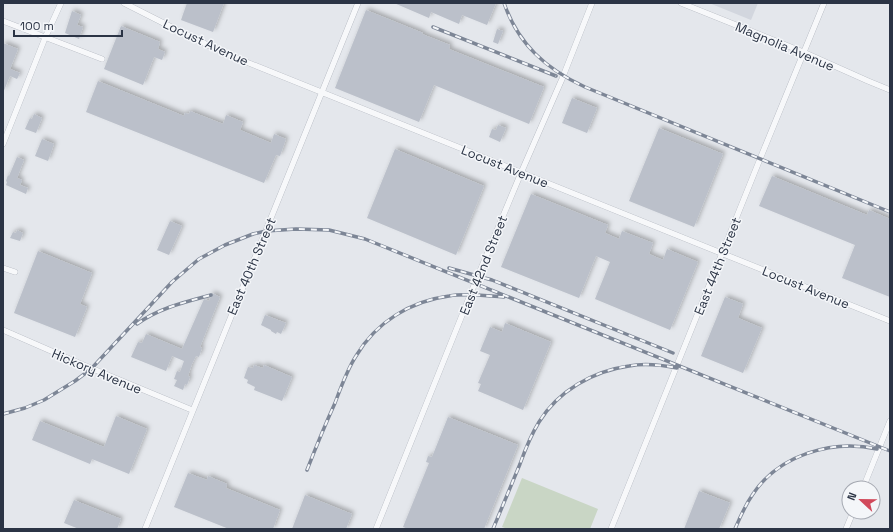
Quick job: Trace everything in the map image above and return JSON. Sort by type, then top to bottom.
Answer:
[{"type":"street","points":[[3,144],[45,38],[61,3]]},
{"type":"street","name":"Locust Avenue","points":[[124,3],[213,48],[890,321]]},
{"type":"street","name":"East 40th Street","points":[[145,529],[358,3]]},
{"type":"street","name":"East 42nd Street","points":[[376,529],[475,283],[562,79],[592,3]]},
{"type":"street","name":"Magnolia Avenue","points":[[681,3],[803,52],[890,90]]},
{"type":"street","name":"East 44th Street","points":[[611,529],[824,3]]},
{"type":"street","points":[[3,21],[102,59]]},
{"type":"street","points":[[3,268],[15,272]]},
{"type":"street","name":"Hickory Avenue","points":[[3,330],[96,371],[192,410]]},
{"type":"street","points":[[866,480],[890,421]]},
{"type":"shaded area","points":[[709,3],[758,3],[751,20]]},
{"type":"green space","points":[[522,478],[598,509],[590,529],[508,529],[502,527]]},
{"type":"building","points":[[187,3],[224,3],[213,32],[181,20]]},
{"type":"building","points":[[394,3],[496,3],[487,25],[462,15],[459,24],[431,12],[429,18]]},
{"type":"building","points":[[366,10],[450,45],[449,49],[544,87],[529,124],[434,85],[419,122],[335,88]]},
{"type":"building","points":[[72,11],[81,15],[77,25],[83,27],[79,39],[65,33]]},
{"type":"building","points":[[121,26],[160,42],[158,49],[165,52],[162,60],[154,57],[143,85],[104,69]]},
{"type":"building","points":[[497,29],[503,31],[498,44],[493,42]]},
{"type":"building","points":[[3,43],[18,49],[10,69],[20,73],[17,79],[10,76],[3,93]]},
{"type":"building","points":[[98,81],[184,116],[185,113],[189,114],[190,111],[223,124],[226,115],[243,122],[240,130],[271,143],[274,134],[286,139],[280,156],[276,155],[264,183],[86,112]]},
{"type":"building","points":[[572,98],[597,108],[587,133],[562,123]]},
{"type":"building","points":[[34,114],[42,118],[36,133],[25,129],[30,118],[32,119]]},
{"type":"building","points":[[498,125],[506,128],[500,142],[489,137],[492,129],[496,130]]},
{"type":"building","points":[[659,128],[723,154],[694,227],[629,201]]},
{"type":"building","points":[[42,139],[54,144],[48,161],[35,156]]},
{"type":"building","points":[[395,149],[484,186],[456,255],[367,218]]},
{"type":"building","points":[[17,157],[24,160],[17,178],[22,180],[20,185],[28,188],[26,194],[6,185],[8,175],[9,176]]},
{"type":"building","points":[[772,176],[867,215],[869,210],[890,219],[890,297],[842,278],[855,245],[759,206]]},
{"type":"building","points":[[531,194],[608,225],[605,233],[619,239],[622,231],[653,243],[649,254],[663,260],[667,249],[698,262],[670,330],[595,299],[610,262],[596,256],[579,298],[501,267]]},
{"type":"building","points":[[170,221],[182,226],[169,255],[157,250]]},
{"type":"building","points":[[17,230],[23,233],[20,241],[10,238],[13,232],[16,233]]},
{"type":"building","points":[[38,251],[92,273],[80,304],[87,307],[75,337],[14,313]]},
{"type":"building","points":[[212,293],[220,297],[200,347],[202,348],[199,357],[196,356],[192,364],[188,376],[190,377],[183,390],[174,386],[177,380],[174,379],[177,371],[180,372],[184,361],[172,356],[166,371],[131,357],[138,342],[142,343],[146,334],[182,349],[204,299],[209,301]]},
{"type":"building","points":[[725,297],[743,304],[738,318],[762,328],[743,373],[701,356]]},
{"type":"building","points":[[265,315],[286,323],[281,334],[277,332],[276,334],[261,325]]},
{"type":"building","points":[[505,323],[551,342],[523,410],[478,391],[481,384],[478,383],[490,355],[480,351],[490,327],[502,332]]},
{"type":"building","points":[[254,365],[263,368],[264,365],[292,377],[282,401],[254,390],[255,387],[247,383],[248,380],[244,378],[248,367],[253,368]]},
{"type":"building","points":[[116,416],[147,429],[129,474],[92,459],[90,464],[32,440],[40,421],[104,447]]},
{"type":"building","points":[[448,417],[518,445],[484,529],[408,529],[403,527],[429,463],[426,462],[428,456],[432,457]]},
{"type":"building","points":[[188,473],[207,480],[208,476],[227,484],[226,488],[280,510],[273,529],[229,529],[174,507]]},
{"type":"building","points":[[699,491],[730,503],[719,529],[684,529]]},
{"type":"building","points":[[305,495],[352,514],[346,529],[292,529]]},
{"type":"building","points":[[74,500],[121,519],[117,529],[79,529],[64,523]]},
{"type":"railway","points":[[504,3],[510,18],[525,43],[546,63],[571,80],[890,212]]},
{"type":"railway","points":[[433,27],[556,76]]},
{"type":"railway","points":[[3,414],[25,408],[44,400],[75,381],[91,369],[172,282],[199,259],[225,245],[253,234],[266,231],[296,229],[329,230],[365,239],[890,451]]},
{"type":"railway","points":[[449,268],[492,280],[673,353]]},
{"type":"railway","points":[[137,324],[145,318],[163,310],[211,295]]},
{"type":"railway","points":[[307,470],[350,367],[364,344],[384,323],[408,308],[435,299],[463,295],[504,297]]},
{"type":"railway","points":[[493,529],[533,432],[547,411],[566,392],[602,372],[635,365],[659,365],[677,368]]},
{"type":"railway","points":[[735,529],[748,502],[764,480],[777,469],[792,460],[808,453],[842,446],[860,446],[877,449]]}]
